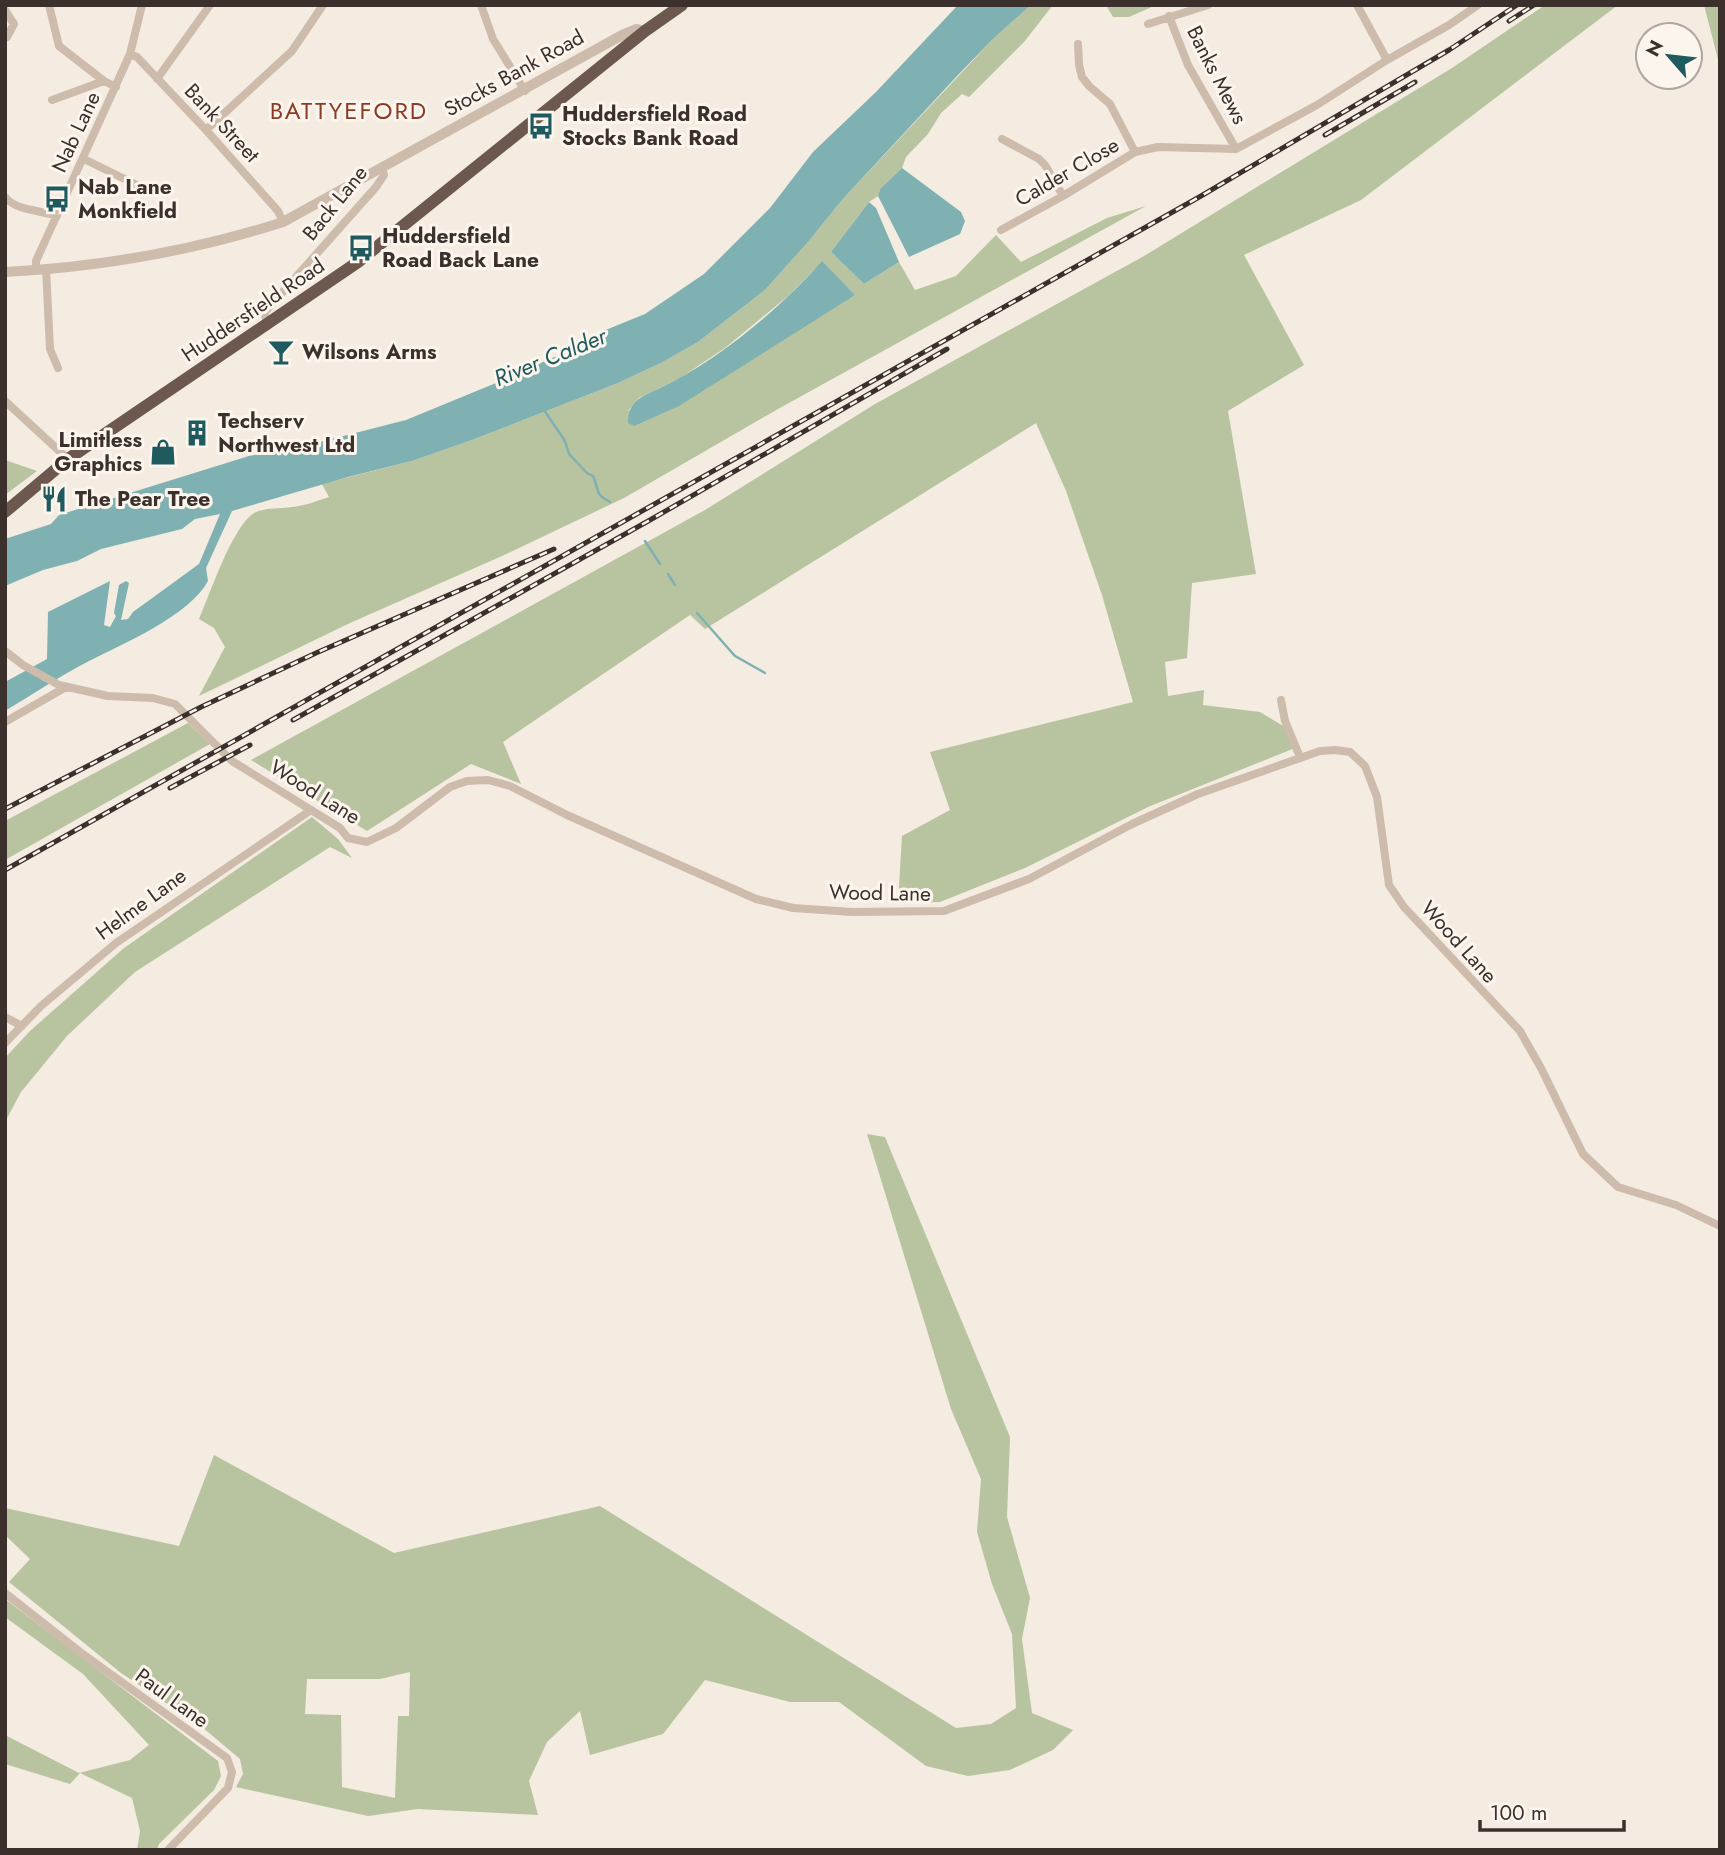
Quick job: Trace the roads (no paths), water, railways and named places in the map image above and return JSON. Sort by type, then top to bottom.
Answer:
[{"type":"highway","name":"Huddersfield Road","points":[[5,512],[68,459],[358,262],[645,31],[682,5]]},
{"type":"street","points":[[49,5],[58,46],[116,87]]},
{"type":"street","name":"Nab Lane","points":[[41,270],[36,261],[130,54],[142,5]]},
{"type":"street","points":[[157,79],[210,5]]},
{"type":"street","points":[[206,130],[292,51],[324,5]]},
{"type":"street","points":[[481,5],[493,39],[525,91]]},
{"type":"street","points":[[1148,24],[1208,5]]},
{"type":"street","points":[[1357,5],[1387,60]]},
{"type":"street","points":[[1236,149],[1346,87],[1479,5]]},
{"type":"street","points":[[5,10],[14,24],[7,37]]},
{"type":"street","name":"Banks Mews","points":[[1169,16],[1188,65],[1236,149]]},
{"type":"street","name":"Stocks Bank Road","points":[[5,272],[98,264],[178,250],[284,222],[624,34],[636,29],[645,31]]},
{"type":"street","points":[[1078,44],[1079,65],[1083,76],[1089,86],[1110,104],[1135,152]]},
{"type":"street","name":"Bank Street","points":[[130,54],[136,57],[206,130],[278,211],[284,222]]},
{"type":"street","points":[[52,100],[104,81]]},
{"type":"street","points":[[1002,139],[1039,159],[1063,196]]},
{"type":"street","name":"Calder Close","points":[[1001,230],[1135,152],[1158,147],[1236,149]]},
{"type":"street","points":[[84,159],[143,188]]},
{"type":"street","name":"Back Lane","points":[[268,324],[264,313],[376,187],[384,175],[382,169]]},
{"type":"street","points":[[6,198],[12,205],[57,216]]},
{"type":"street","points":[[41,270],[50,349],[58,368]]},
{"type":"street","points":[[5,401],[68,459]]},
{"type":"street","name":"Wood Lane","points":[[5,651],[23,665],[63,686],[108,696],[153,698],[175,704],[232,761],[340,828],[348,838],[367,842],[396,828],[450,787],[467,781],[488,780],[510,786],[567,815],[756,899],[793,908],[852,912],[944,911],[1029,879],[1132,824],[1198,794],[1300,757],[1335,750],[1350,752],[1365,766],[1377,797],[1389,885],[1404,908],[1520,1031],[1583,1154],[1618,1187],[1676,1205],[1720,1226]]},
{"type":"street","points":[[5,722],[63,686]]},
{"type":"street","points":[[1281,700],[1285,721],[1300,757]]},
{"type":"street","name":"Helme Lane","points":[[5,1043],[41,1006],[116,943],[192,888],[311,810]]},
{"type":"street","points":[[5,1017],[22,1026]]},
{"type":"street","name":"Paul Lane","points":[[5,1593],[80,1652],[227,1758],[232,1772],[228,1788],[168,1850]]},
{"type":"water","points":[[958,5],[1031,5],[957,76],[842,200],[765,290],[698,342],[618,383],[472,440],[412,461],[232,511],[206,568],[208,581],[187,605],[137,637],[78,667],[5,711],[5,682],[47,659],[48,612],[110,581],[104,625],[110,627],[116,616],[114,613],[119,585],[126,581],[129,583],[121,620],[128,619],[133,612],[199,564],[220,514],[195,519],[182,529],[101,549],[77,561],[43,570],[5,586],[5,539],[51,524],[59,515],[249,456],[308,445],[406,420],[523,372],[562,354],[586,338],[645,314],[704,274],[770,208],[813,152],[876,92]]},
{"type":"water","points":[[902,168],[961,212],[965,221],[960,234],[909,257],[878,196],[880,189]]},
{"type":"water","points":[[869,202],[876,208],[899,262],[864,284],[831,252]]},
{"type":"water","points":[[822,261],[855,295],[679,406],[634,426],[628,423],[631,409],[638,400],[683,376],[726,348],[768,315]]},
{"type":"waterway","points":[[544,410],[565,441],[569,454],[593,476],[599,494],[610,502]]},
{"type":"waterway","points":[[645,541],[660,564]]},
{"type":"waterway","points":[[668,574],[675,585]]},
{"type":"waterway","points":[[697,613],[735,656],[765,673]]},
{"type":"railway","points":[[5,870],[1201,196],[1449,50],[1517,5]]},
{"type":"railway","points":[[1509,21],[1534,5]]},
{"type":"railway","points":[[1325,135],[1415,82]]},
{"type":"railway","points":[[293,720],[650,520],[947,349]]},
{"type":"railway","points":[[5,809],[201,707],[316,653],[554,549]]},
{"type":"railway","points":[[170,788],[250,745]]},
{"type":"place","name":"Huddersfield Road Stocks Bank Road","points":[[541,126]]},
{"type":"place","name":"Nab Lane Monkfield","points":[[57,199]]},
{"type":"place","name":"Huddersfield Road Back Lane","points":[[361,248]]},
{"type":"place","name":"Wilsons Arms","points":[[281,352]]},
{"type":"place","name":"Techserv Northwest Ltd","points":[[197,433]]},
{"type":"place","name":"Limitless Graphics","points":[[163,452]]},
{"type":"place","name":"The Pear Tree","points":[[54,499]]},
{"type":"district","name":"BATTYEFORD","points":[[349,110]]},
{"type":"water label","name":"River Calder","points":[[550,357]]}]
